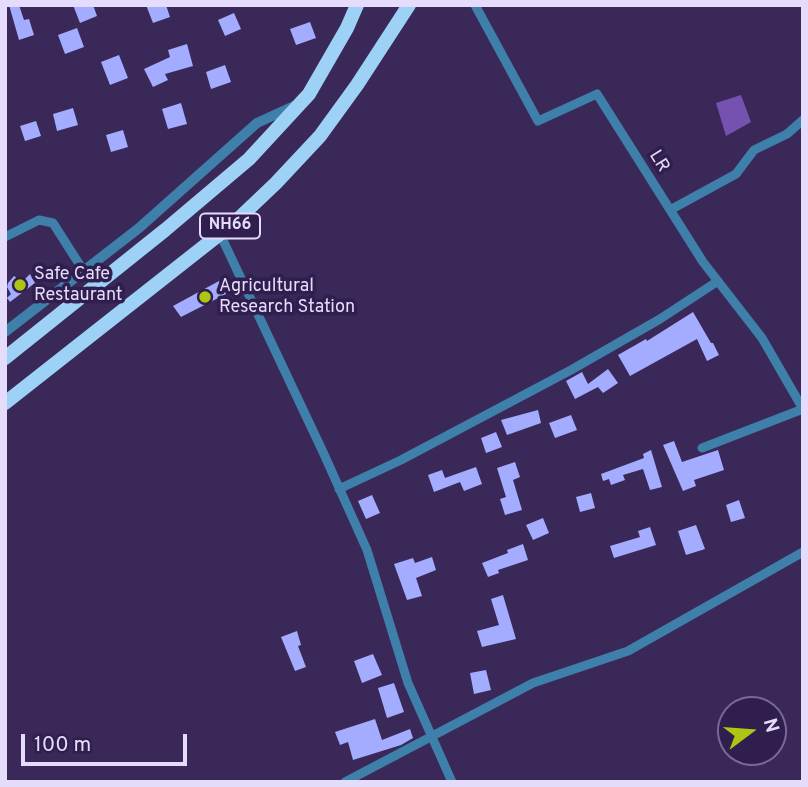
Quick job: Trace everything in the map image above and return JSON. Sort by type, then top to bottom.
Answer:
[{"type":"highway","name":"NH66","points":[[5,358],[249,159],[309,94],[357,5]]},
{"type":"highway","name":"NH66","points":[[5,403],[220,234],[276,183],[320,136],[357,85],[408,5]]},
{"type":"street","name":"LR","points":[[475,5],[538,121],[597,94],[718,281],[762,338],[803,409]]},
{"type":"street","points":[[5,332],[139,228],[257,123],[300,103]]},
{"type":"street","points":[[670,210],[736,174],[754,150],[787,134],[803,120]]},
{"type":"street","points":[[5,237],[39,220],[52,223],[83,270]]},
{"type":"street","points":[[220,234],[367,550],[408,683],[453,782]]},
{"type":"street","points":[[339,489],[401,460],[571,370],[660,319],[718,281]]},
{"type":"street","points":[[702,448],[803,409]]},
{"type":"street","points":[[345,782],[533,683],[628,651],[803,552]]},
{"type":"shaded area","points":[[741,95],[751,122],[726,136],[716,103]]},
{"type":"building","points":[[9,5],[19,5],[24,20],[29,19],[34,35],[19,40]]},
{"type":"building","points":[[73,5],[93,5],[97,16],[80,23]]},
{"type":"building","points":[[146,5],[166,5],[170,17],[153,23]]},
{"type":"building","points":[[234,13],[241,29],[225,36],[218,20]]},
{"type":"building","points":[[310,22],[316,38],[296,45],[290,29]]},
{"type":"building","points":[[77,28],[84,47],[65,54],[58,35]]},
{"type":"building","points":[[187,44],[193,66],[165,74],[168,80],[153,87],[144,69],[170,57],[168,50]]},
{"type":"building","points":[[119,55],[128,78],[110,85],[101,62]]},
{"type":"building","points":[[225,65],[231,82],[211,89],[206,72]]},
{"type":"building","points":[[181,103],[187,124],[168,129],[162,109]]},
{"type":"building","points":[[73,108],[78,125],[57,131],[53,114]]},
{"type":"building","points":[[36,121],[41,136],[25,141],[20,126]]},
{"type":"building","points":[[123,130],[128,147],[111,152],[106,135]]},
{"type":"building","name":"Safe Cafe Restaurant","points":[[30,274],[35,283],[10,302],[7,298],[11,294],[8,283],[14,276],[22,282]]},
{"type":"building","name":"Agricultural Research Station","points":[[219,281],[226,294],[181,317],[173,306]]},
{"type":"building","points":[[693,312],[719,355],[707,361],[697,339],[630,376],[618,355],[646,339],[647,341]]},
{"type":"building","points":[[608,369],[618,383],[603,393],[598,387],[575,399],[566,381],[582,372],[588,384]]},
{"type":"building","points":[[538,410],[541,423],[507,435],[501,420]]},
{"type":"building","points":[[571,415],[577,430],[555,438],[549,423]]},
{"type":"building","points":[[496,432],[502,447],[486,453],[481,438]]},
{"type":"building","points":[[674,441],[682,462],[718,450],[724,470],[694,480],[696,486],[683,491],[663,445]]},
{"type":"building","points":[[651,450],[662,487],[650,490],[643,469],[623,475],[625,480],[611,485],[609,479],[603,481],[601,474],[644,458],[643,454]]},
{"type":"building","points":[[515,462],[520,477],[513,480],[522,510],[505,515],[500,499],[506,497],[497,468]]},
{"type":"building","points":[[476,467],[482,484],[464,491],[460,482],[434,492],[428,475],[442,470],[445,478]]},
{"type":"building","points":[[591,493],[595,508],[580,512],[576,497]]},
{"type":"building","points":[[372,495],[380,513],[366,519],[358,501]]},
{"type":"building","points":[[739,500],[745,518],[731,522],[726,505]]},
{"type":"building","points":[[543,518],[549,533],[533,540],[526,525]]},
{"type":"building","points":[[696,525],[705,549],[686,555],[678,531]]},
{"type":"building","points":[[650,527],[656,545],[614,558],[610,546],[640,537],[638,531]]},
{"type":"building","points":[[523,544],[528,560],[498,570],[499,573],[488,577],[482,563]]},
{"type":"building","points":[[432,557],[436,570],[416,578],[422,596],[407,600],[394,564],[413,558],[415,563]]},
{"type":"building","points":[[503,595],[516,639],[482,647],[477,631],[499,625],[491,599]]},
{"type":"building","points":[[297,631],[301,645],[298,646],[306,667],[295,671],[281,637]]},
{"type":"building","points":[[373,654],[382,675],[362,683],[354,661]]},
{"type":"building","points":[[486,670],[491,690],[474,694],[470,673]]},
{"type":"building","points":[[394,683],[404,712],[387,718],[378,688]]},
{"type":"building","points":[[375,719],[382,740],[410,729],[413,738],[401,745],[353,760],[348,742],[340,745],[335,732]]},
{"type":"place","name":"Safe Cafe Restaurant","points":[[20,285]]},
{"type":"place","name":"Agricultural Research Station","points":[[205,297]]}]
